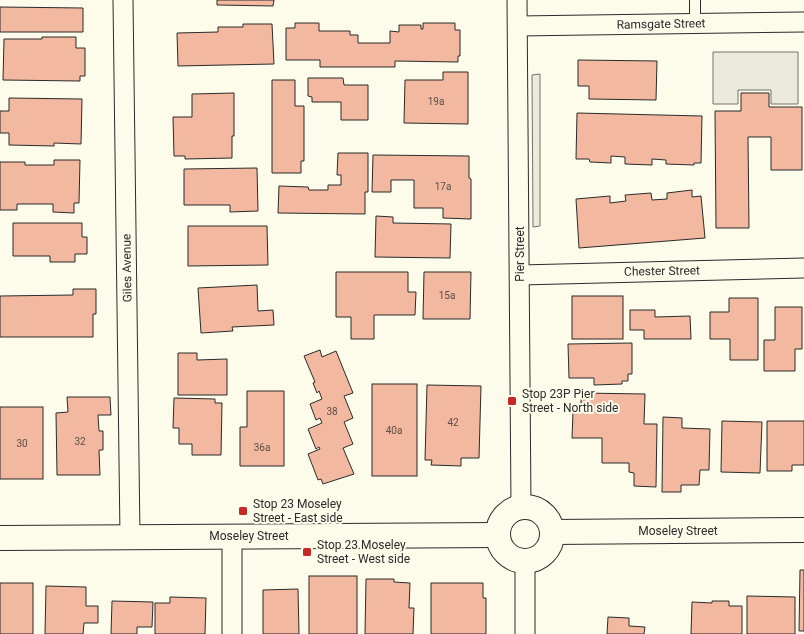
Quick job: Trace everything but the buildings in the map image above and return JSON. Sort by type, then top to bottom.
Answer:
[{"type":"street","name":"Giles Avenue","points":[[123,0],[130,537]]},
{"type":"street","name":"Pier Street","points":[[518,0],[522,507]]},
{"type":"street","name":"Ramsgate Street","points":[[518,26],[804,22]]},
{"type":"street","name":"Chester Street","points":[[520,274],[804,268]]},
{"type":"street","points":[[522,507],[538,510],[545,516],[552,532],[551,541],[547,549],[534,560],[516,560],[503,550],[498,535],[499,527],[507,514],[514,509],[522,507]]},
{"type":"street","name":"Moseley Street","points":[[552,532],[804,530]]},
{"type":"street","name":"Moseley Street","points":[[0,538],[498,535]]},
{"type":"street","points":[[232,536],[232,634]]},
{"type":"street","points":[[525,561],[525,634]]},
{"type":"lane","points":[[695,0],[695,24]]},
{"type":"shaded area","points":[[713,52],[798,52],[798,104],[771,104],[771,90],[738,90],[738,104],[713,104]]},
{"type":"shaded area","points":[[540,74],[540,226],[533,227],[532,75]]},
{"type":"place","name":"Stop 23P Pier Street - North side","points":[[512,401]]},
{"type":"place","name":"Stop 23 Moseley Street - East side","points":[[243,511]]},
{"type":"place","name":"Stop 23 Moseley Street - West side","points":[[307,552]]}]
